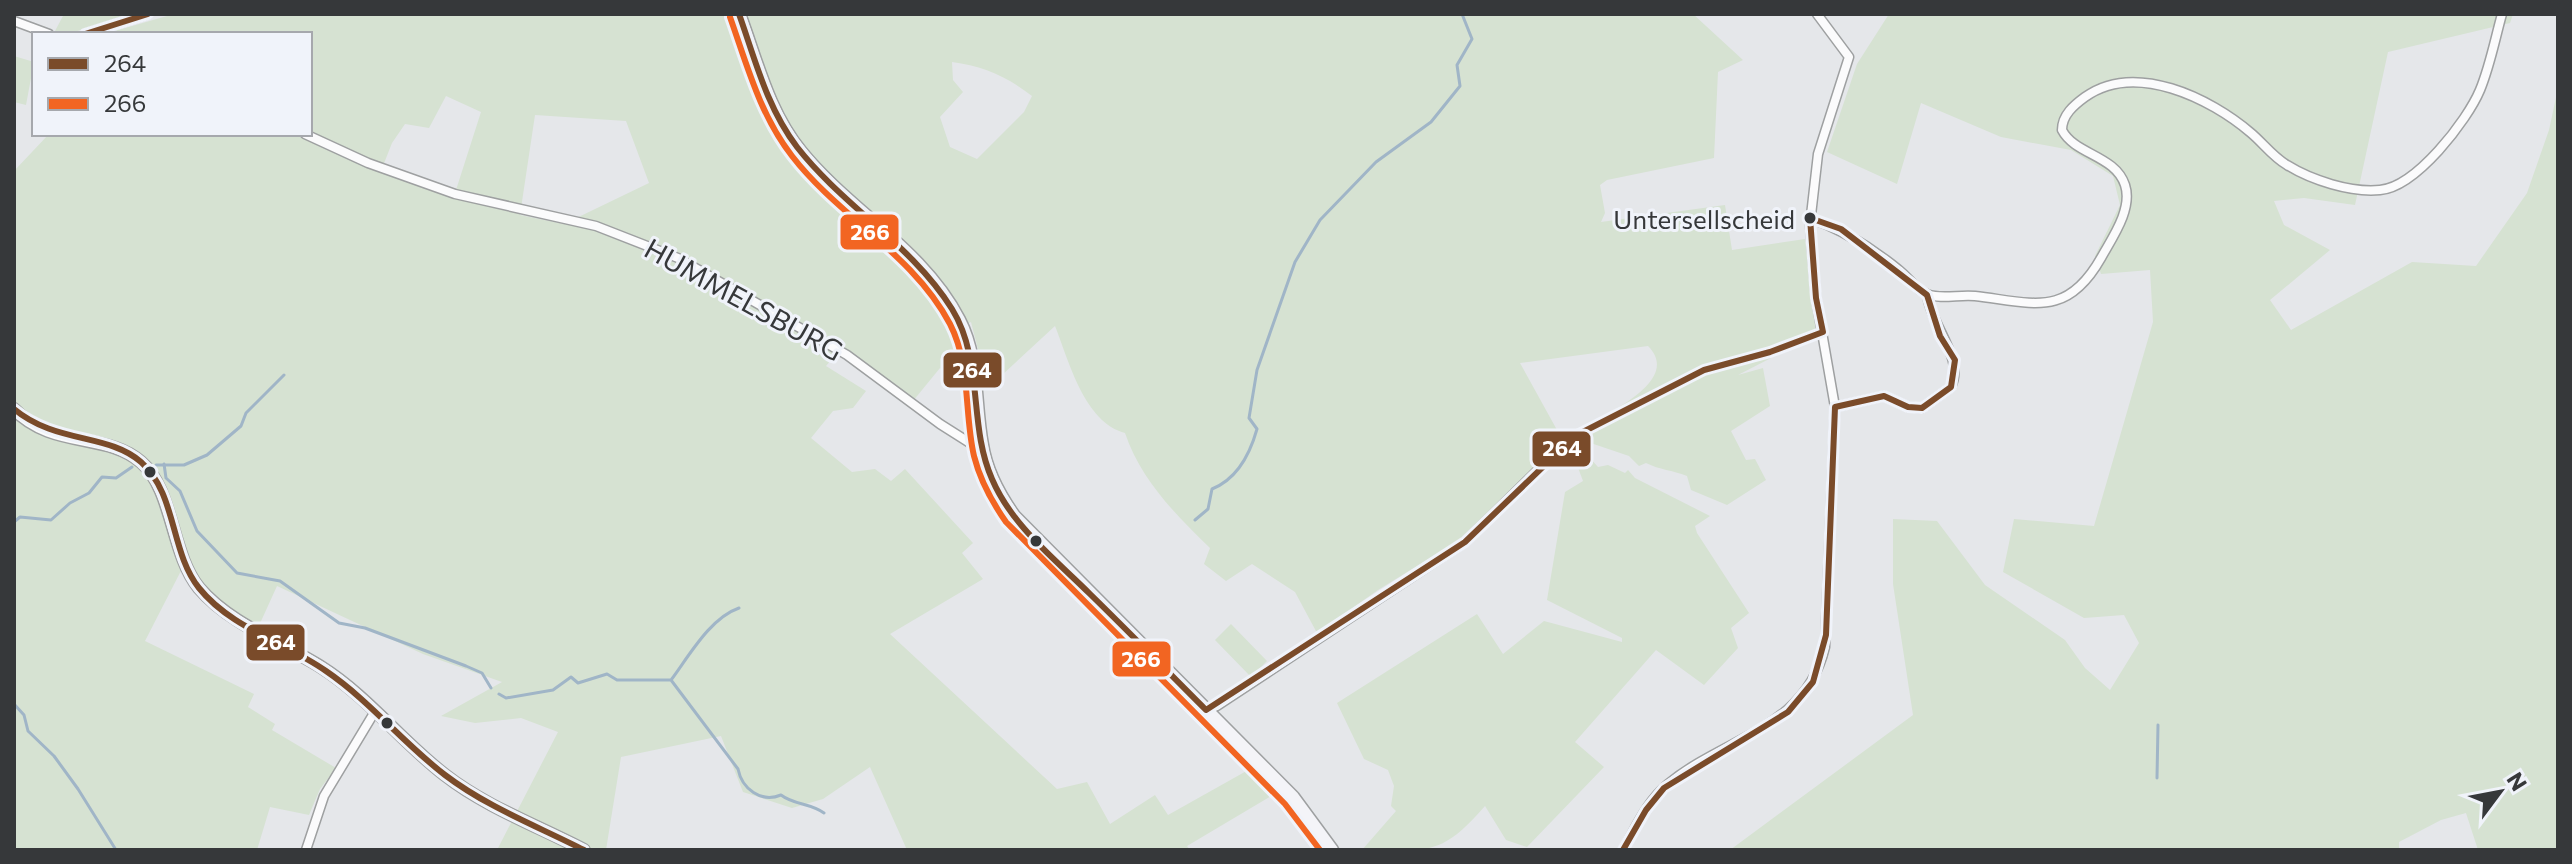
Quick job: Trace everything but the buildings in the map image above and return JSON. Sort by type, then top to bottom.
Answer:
[{"type":"main road","points":[[739,14],[770,100],[792,141],[822,175],[905,252],[955,313],[969,350],[982,445],[996,487],[1022,526],[1299,803],[1332,850]]},
{"type":"street","points":[[91,32],[148,14]]},
{"type":"street","points":[[1623,850],[1651,803],[1669,783],[1788,712],[1813,682],[1826,635],[1835,407],[1816,298],[1810,218],[1818,154],[1849,57],[1817,14]]},
{"type":"street","points":[[1927,295],[1972,295],[2037,304],[2056,302],[2081,287],[2109,243],[2127,199],[2123,179],[2104,160],[2069,139],[2062,130],[2070,110],[2089,94],[2121,81],[2156,85],[2223,112],[2290,167],[2322,180],[2380,190],[2396,185],[2416,170],[2465,117],[2485,76],[2502,14]]},
{"type":"street","points":[[14,21],[44,32]]},
{"type":"street","name":"HUMMELSBURG","points":[[309,136],[368,163],[455,194],[596,226],[678,258],[847,355],[948,429],[982,445]]},
{"type":"street","points":[[1810,218],[1841,229],[1927,295],[1940,336],[1955,360],[1951,387],[1922,408],[1908,407],[1884,396],[1835,407]]},
{"type":"street","points":[[14,409],[39,429],[131,455],[144,464],[161,495],[185,562],[198,587],[224,610],[323,668],[444,775],[584,850]]},
{"type":"street","points":[[1206,710],[1217,706],[1465,542],[1558,450]]},
{"type":"street","points":[[306,850],[324,796],[374,713]]},
{"type":"green space","points":[[64,14],[135,14],[74,32],[55,31]]},
{"type":"green space","points":[[174,14],[731,14],[759,94],[782,139],[809,172],[901,262],[912,251],[805,151],[773,97],[743,14],[1693,14],[1743,60],[1718,72],[1714,158],[1607,180],[1600,185],[1605,213],[1601,222],[1725,205],[1732,250],[1805,239],[1816,331],[1770,354],[1771,358],[1738,375],[1763,368],[1770,406],[1731,431],[1746,460],[1755,459],[1766,480],[1727,505],[1691,490],[1687,476],[1646,463],[1639,466],[1629,456],[1567,435],[1614,410],[1646,387],[1655,374],[1656,360],[1648,346],[1520,363],[1562,439],[1461,539],[1378,590],[1317,633],[1295,592],[1252,564],[1226,581],[1204,564],[1210,548],[1150,481],[1125,433],[1111,427],[1089,404],[1072,372],[1055,326],[988,388],[971,322],[954,330],[968,390],[940,368],[913,401],[838,352],[826,366],[866,391],[853,408],[833,411],[811,438],[852,472],[875,469],[891,481],[905,469],[973,543],[962,553],[983,579],[890,634],[1057,789],[1087,782],[1110,824],[1155,795],[1168,815],[1250,769],[1276,793],[1187,846],[1190,850],[907,850],[870,767],[823,799],[792,808],[743,792],[721,736],[621,757],[606,850],[497,850],[558,732],[521,718],[475,723],[441,716],[502,682],[423,654],[277,586],[257,630],[224,610],[185,563],[145,641],[254,694],[248,707],[275,724],[272,730],[336,768],[320,789],[309,815],[270,807],[257,850],[14,850],[14,171],[47,136],[312,136],[312,32],[111,32]],"holes":[[[952,62],[995,73],[1032,96],[1024,112],[977,159],[950,147],[940,117],[963,92],[953,80]],[[446,96],[481,112],[456,190],[381,171],[392,143],[405,124],[429,128]],[[535,115],[626,121],[649,183],[564,224],[520,215]]]},
{"type":"green space","points":[[1889,14],[2513,14],[2510,23],[2388,52],[2355,205],[2304,198],[2274,201],[2284,225],[2330,250],[2270,300],[2291,330],[2412,262],[2476,266],[2527,193],[2549,130],[2558,88],[2558,850],[2478,850],[2466,813],[2441,820],[2399,842],[2399,850],[1730,850],[1913,715],[1893,584],[1893,519],[1937,521],[1985,585],[2065,640],[2085,668],[2110,690],[2139,643],[2124,615],[2084,618],[2003,572],[2014,519],[2094,526],[2153,322],[2150,270],[2101,274],[2095,256],[2120,205],[2113,176],[2071,150],[2001,137],[1921,103],[1897,184],[1827,152],[1857,64]]},
{"type":"green space","points":[[14,56],[32,61],[32,73],[26,105],[14,102]]},
{"type":"green space","points":[[1579,446],[1598,467],[1608,465],[1625,473],[1628,470],[1635,478],[1710,516],[1695,526],[1697,533],[1749,613],[1731,628],[1738,648],[1704,685],[1656,650],[1575,742],[1604,767],[1527,847],[1506,840],[1485,806],[1456,835],[1431,848],[1362,850],[1396,811],[1391,806],[1394,786],[1388,770],[1364,759],[1337,703],[1477,614],[1503,654],[1544,621],[1622,642],[1622,638],[1547,600],[1565,492],[1583,481],[1577,465],[1566,452]]},
{"type":"green space","points":[[1231,624],[1267,661],[1251,677],[1215,640]]},
{"type":"waterway","points":[[1195,520],[1208,509],[1212,489],[1229,479],[1251,448],[1257,429],[1249,418],[1257,370],[1295,262],[1320,220],[1376,162],[1431,122],[1460,86],[1457,65],[1472,39],[1462,14]]},
{"type":"waterway","points":[[156,465],[184,465],[207,455],[241,426],[246,413],[284,375]]},
{"type":"waterway","points":[[164,464],[166,478],[180,491],[197,531],[237,573],[280,581],[339,623],[365,628],[466,666],[482,673],[491,688]]},
{"type":"waterway","points":[[14,522],[20,517],[51,520],[70,503],[89,493],[102,477],[116,478],[132,467]]},
{"type":"waterway","points":[[671,680],[709,629],[739,608]]},
{"type":"waterway","points":[[499,694],[506,698],[553,690],[571,677],[578,683],[607,674],[617,680],[671,680],[738,769],[748,788],[760,796],[781,795],[824,813]]},
{"type":"waterway","points":[[14,704],[24,715],[28,731],[54,756],[116,850]]},
{"type":"waterway","points":[[2157,778],[2158,725]]},
{"type":"transit line","name":"264","points":[[91,32],[148,14]]},
{"type":"transit line","name":"264","points":[[739,14],[770,100],[797,147],[835,188],[898,245],[936,286],[952,309],[968,350],[985,458],[992,479],[1011,512],[1035,541],[1206,710],[1465,542],[1575,436],[1704,370],[1770,352],[1823,332],[1816,298],[1810,218],[1841,229],[1927,295],[1940,336],[1955,360],[1951,387],[1922,408],[1908,407],[1884,396],[1835,407],[1826,635],[1813,682],[1788,712],[1664,788],[1646,810],[1623,850]]},
{"type":"transit line","name":"266","points":[[730,17],[763,107],[792,156],[831,198],[916,277],[935,299],[950,324],[964,372],[974,456],[987,490],[1006,522],[1285,804],[1320,850]]},
{"type":"transit line","name":"264","points":[[14,409],[47,428],[113,446],[141,462],[161,490],[190,574],[212,602],[242,624],[310,661],[342,683],[430,763],[461,786],[584,850]]},
{"type":"place","name":"Untersellscheid","points":[[1810,218]]}]
